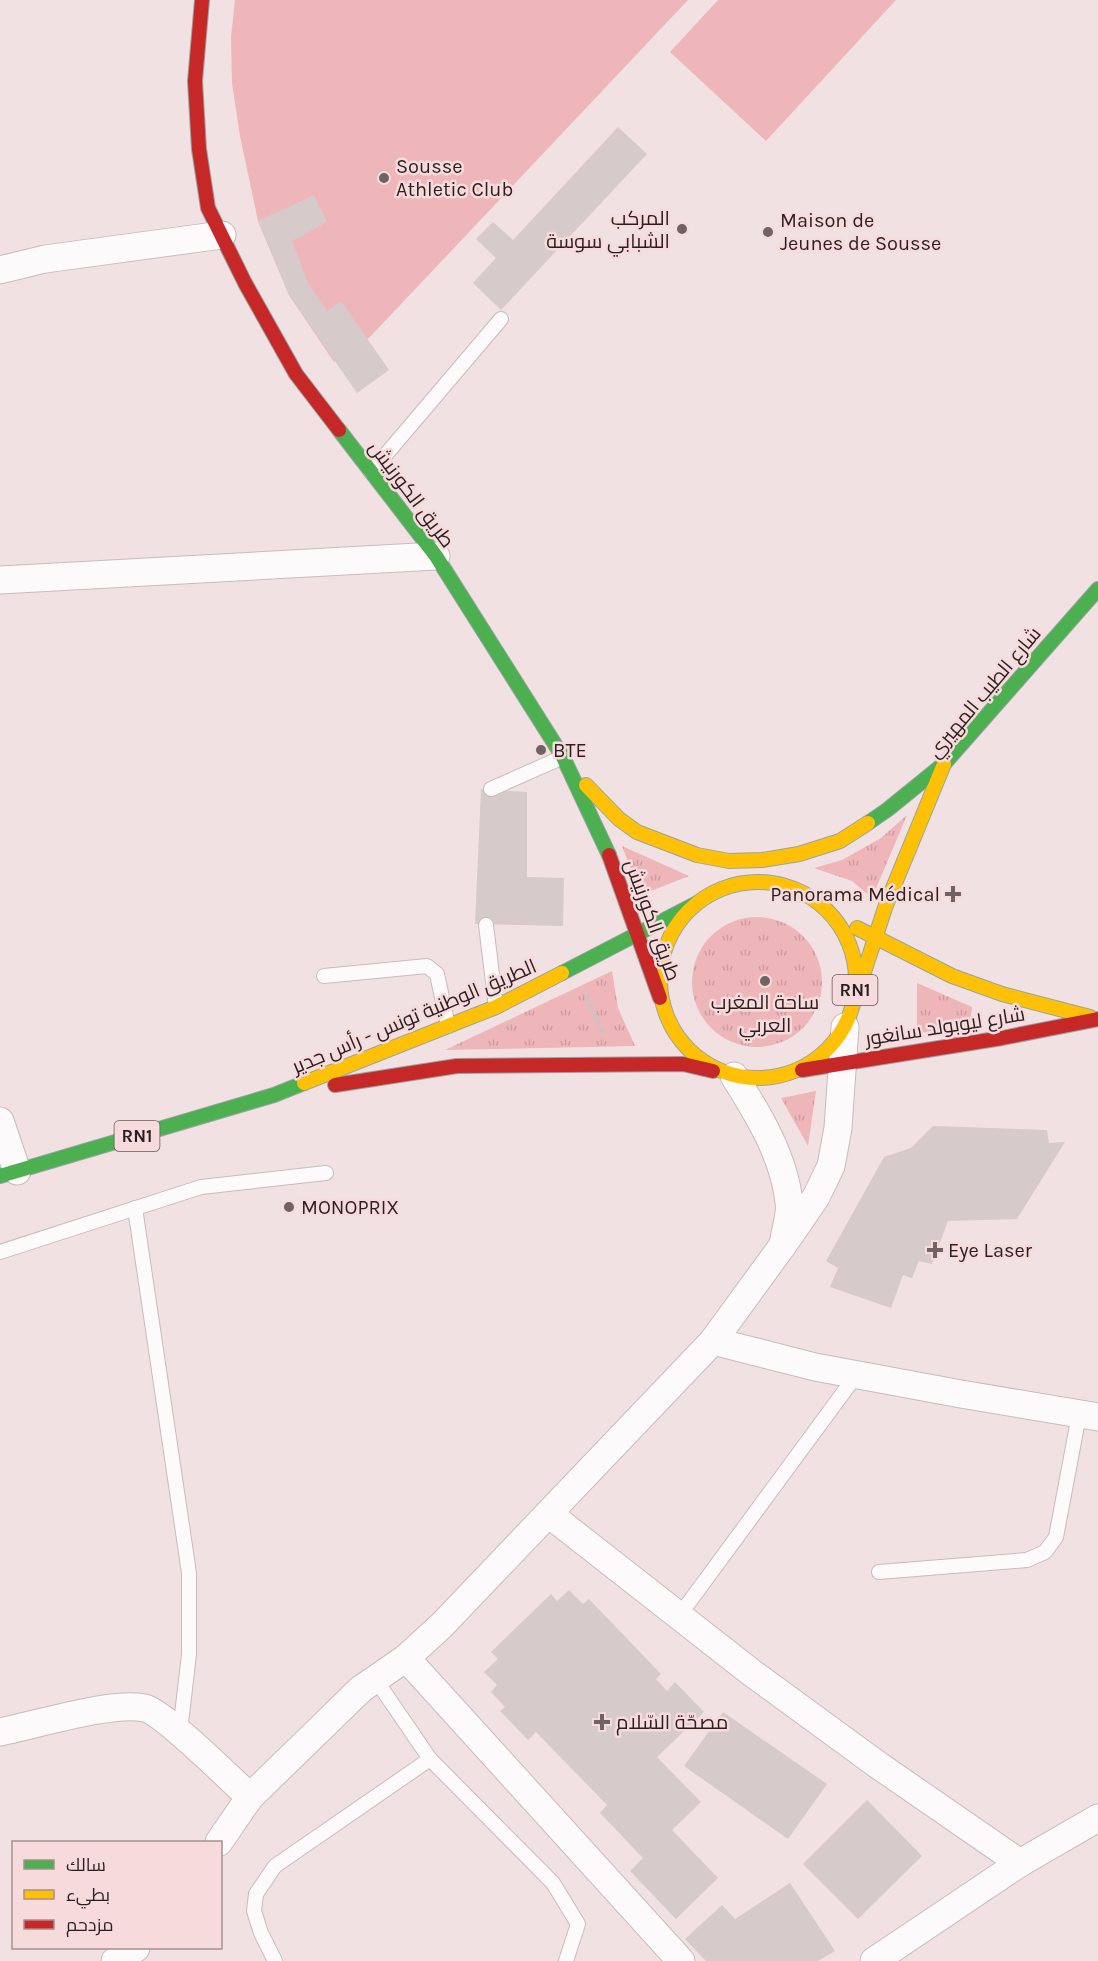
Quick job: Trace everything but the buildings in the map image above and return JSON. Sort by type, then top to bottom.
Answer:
[{"type":"main road","name":"طريق الكورنيش","points":[[202,0],[195,81],[199,149],[208,208],[245,283],[296,374],[436,556],[562,757],[604,842],[660,998]]},
{"type":"main road","name":"شارع الطيب المهيري","points":[[854,999],[886,905],[944,764],[1098,589]]},
{"type":"main road","points":[[562,757],[593,794],[636,832],[697,855],[729,861],[762,860],[799,854],[840,841],[887,810],[944,764]]},
{"type":"main road","name":"RN1","points":[[766,882],[790,887],[812,898],[830,914],[849,942],[856,970],[854,999],[844,1027],[822,1056],[798,1071],[771,1078],[749,1079],[731,1075],[703,1063],[683,1045],[669,1023],[660,998],[659,971],[667,942],[680,921],[697,903],[718,890],[741,883],[766,882]]},
{"type":"main road","name":"الطريق الوطنية تونس - رأس جدير","points":[[9,1173],[274,1095],[496,1007],[697,903]]},
{"type":"main road","name":"شارع ليوبولد سانغور","points":[[798,1071],[1002,1038],[1098,1019],[1002,994],[952,976],[830,914]]},
{"type":"main road","name":"الطريق الوطنية تونس - رأس جدير","points":[[274,1095],[457,1066],[682,1064],[731,1075]]},
{"type":"street","points":[[0,270],[45,259],[222,235]]},
{"type":"street","points":[[0,580],[436,556]]},
{"type":"street","points":[[220,1841],[250,1797],[361,1689],[406,1658],[442,1625],[712,1341],[816,1197],[831,1166],[838,1128],[844,1027]]},
{"type":"street","points":[[731,1075],[761,1119],[779,1160],[790,1204],[783,1245]]},
{"type":"street","points":[[0,1121],[9,1173]]},
{"type":"street","points":[[712,1341],[815,1367],[1088,1416]]},
{"type":"street","points":[[549,1514],[752,1674],[1020,1863]]},
{"type":"street","points":[[406,1658],[681,1961]]},
{"type":"street","points":[[0,1732],[122,1707],[146,1708],[180,1733],[250,1797]]},
{"type":"street","points":[[874,1961],[1020,1863],[1098,1818]]},
{"type":"street","points":[[115,1961],[133,1949]]},
{"type":"lane","points":[[371,472],[501,319]]},
{"type":"lane","points":[[491,789],[562,757]]},
{"type":"lane","points":[[486,925],[496,1007]]},
{"type":"lane","points":[[324,976],[427,966],[437,974],[448,1026]]},
{"type":"lane","points":[[0,1252],[201,1186],[326,1173]]},
{"type":"lane","points":[[135,1208],[189,1573],[189,1654],[180,1733]]},
{"type":"lane","points":[[679,1616],[857,1374]]},
{"type":"lane","points":[[879,1572],[1027,1560],[1045,1552],[1056,1537],[1088,1416]]},
{"type":"lane","points":[[376,1680],[430,1759],[553,1883],[578,1924],[566,1961]]},
{"type":"lane","points":[[275,1961],[254,1911],[256,1894],[275,1866],[430,1759]]},
{"type":"path","points":[[574,968],[618,1066]]},
{"type":"green space","name":"Sousse Athletic Club","points":[[235,0],[688,0],[370,337],[334,362],[289,295],[258,221],[240,136],[232,83],[231,37]]},
{"type":"green space","points":[[718,0],[896,0],[766,141],[670,52]]},
{"type":"green space","points":[[907,815],[872,898],[852,881],[814,868],[842,860],[881,838]]},
{"type":"green space","points":[[622,846],[689,876],[641,895]]},
{"type":"green space","points":[[757,917],[782,922],[803,936],[817,957],[822,982],[817,1007],[803,1028],[782,1042],[757,1047],[732,1042],[711,1028],[697,1007],[692,982],[697,957],[711,936],[732,922]]},
{"type":"green space","points":[[612,971],[618,1008],[635,1046],[445,1050]]},
{"type":"green space","points":[[917,983],[972,1007],[970,1026],[917,1033]]},
{"type":"green space","points":[[816,1091],[808,1146],[781,1098]]},
{"type":"traffic: fast","points":[[339,430],[436,556],[563,757],[609,855]]},
{"type":"traffic: fast","points":[[944,764],[1098,589]]},
{"type":"traffic: fast","points":[[868,823],[940,767]]},
{"type":"traffic: fast","points":[[562,973],[697,903]]},
{"type":"traffic: fast","points":[[0,1176],[274,1095],[304,1083]]},
{"type":"traffic: slow","points":[[859,987],[886,905],[944,764]]},
{"type":"traffic: slow","points":[[586,785],[619,819],[637,832],[697,855],[729,861],[762,860],[799,854],[840,841],[868,823]]},
{"type":"traffic: slow","points":[[748,882],[768,882],[804,893],[813,898],[834,918],[849,942],[856,970],[856,980],[856,990],[849,1018],[840,1035],[820,1056],[796,1071],[768,1078],[748,1078],[720,1071],[703,1062],[676,1035],[664,1008],[660,990],[660,970],[667,942],[676,925],[703,898],[730,886],[748,882]]},
{"type":"traffic: slow","points":[[857,928],[952,976],[1002,994],[1090,1017]]},
{"type":"traffic: slow","points":[[304,1083],[496,1007],[562,973]]},
{"type":"traffic: jam","points":[[202,0],[195,81],[199,149],[208,208],[245,283],[296,374],[339,430]]},
{"type":"traffic: jam","points":[[609,855],[660,998]]},
{"type":"traffic: jam","points":[[802,1070],[1002,1038],[1098,1019]]},
{"type":"traffic: jam","points":[[335,1085],[457,1066],[683,1064],[713,1071]]},
{"type":"place","name":"Sousse Athletic Club","points":[[384,178]]},
{"type":"place","name":"المركب الشبابي سوسة","points":[[682,229]]},
{"type":"place","name":"Maison de Jeunes de Sousse","points":[[768,232]]},
{"type":"place","name":"BTE","points":[[541,750]]},
{"type":"place","name":"Panorama Médical","points":[[953,894]]},
{"type":"place","name":"ساحة المغرب العربي","points":[[765,981]]},
{"type":"place","name":"MONOPRIX","points":[[289,1207]]},
{"type":"place","name":"Eye Laser","points":[[935,1250]]},
{"type":"place","name":"مصحّة السّلام","points":[[602,1722]]}]
